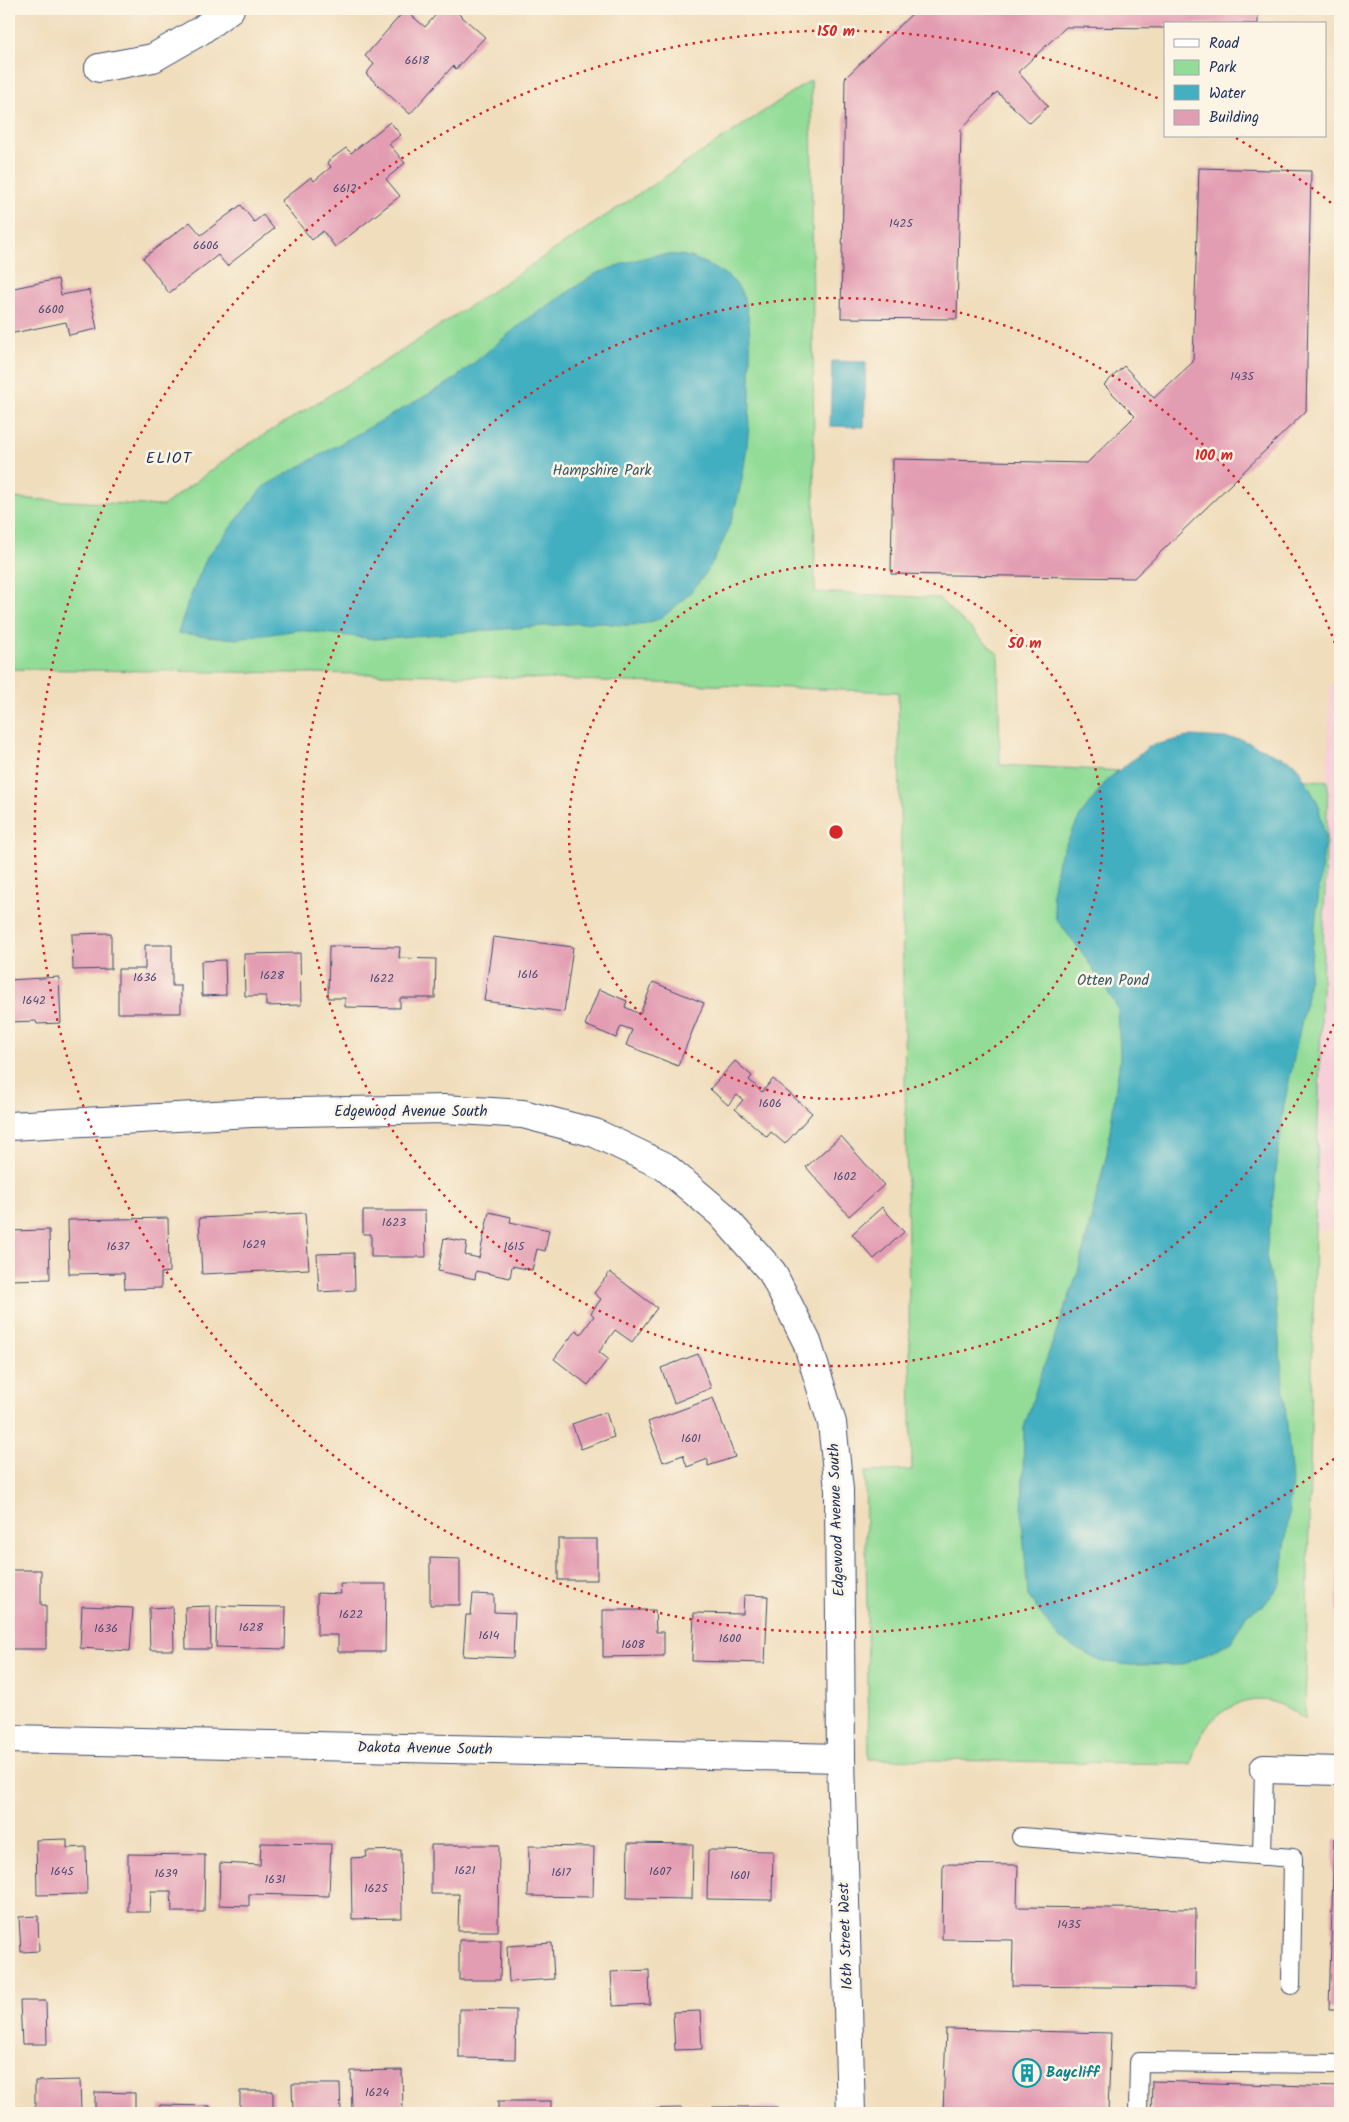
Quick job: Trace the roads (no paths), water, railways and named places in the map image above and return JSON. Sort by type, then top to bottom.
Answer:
[{"type":"street","points":[[99,68],[153,58],[200,31],[230,9]]},
{"type":"street","name":"Edgewood Avenue South","points":[[9,1126],[251,1113],[444,1109],[523,1114],[595,1133],[664,1166],[721,1214],[772,1272],[807,1342],[832,1422],[839,1490],[841,1758]]},
{"type":"street","name":"Dakota Avenue South","points":[[9,1739],[841,1758]]},
{"type":"street","name":"16th Street West","points":[[841,1758],[851,2113]]},
{"type":"street","points":[[1264,1769],[1340,1771]]},
{"type":"lane","points":[[1262,1856],[1264,1769]]},
{"type":"lane","points":[[1021,1837],[1293,1858],[1291,1985]]},
{"type":"lane","points":[[1138,2113],[1139,2062],[1340,2064]]},
{"type":"water","points":[[655,255],[691,257],[731,279],[741,291],[745,300],[750,335],[750,397],[745,463],[729,527],[716,556],[699,583],[667,614],[648,623],[633,625],[596,622],[375,639],[298,630],[237,639],[178,633],[188,602],[207,557],[263,487],[452,381],[522,323],[595,274]]},
{"type":"water","points":[[832,361],[866,362],[864,427],[830,426]]},
{"type":"water","name":"Otten Pond","points":[[1192,736],[1240,739],[1295,763],[1318,803],[1325,838],[1307,996],[1284,1105],[1266,1256],[1275,1295],[1292,1481],[1281,1584],[1264,1605],[1247,1614],[1231,1642],[1182,1665],[1130,1665],[1099,1661],[1059,1639],[1028,1596],[1022,1519],[1024,1428],[1039,1380],[1078,1272],[1107,1153],[1120,1058],[1118,1008],[1084,955],[1056,919],[1052,894],[1058,860],[1079,818],[1108,779],[1150,746]]},
{"type":"place","name":"Baycliff","points":[[1027,2073]]},
{"type":"district","name":"ELIOT","points":[[169,458]]},
{"type":"park label","name":"Hampshire Park","points":[[602,471]]}]
